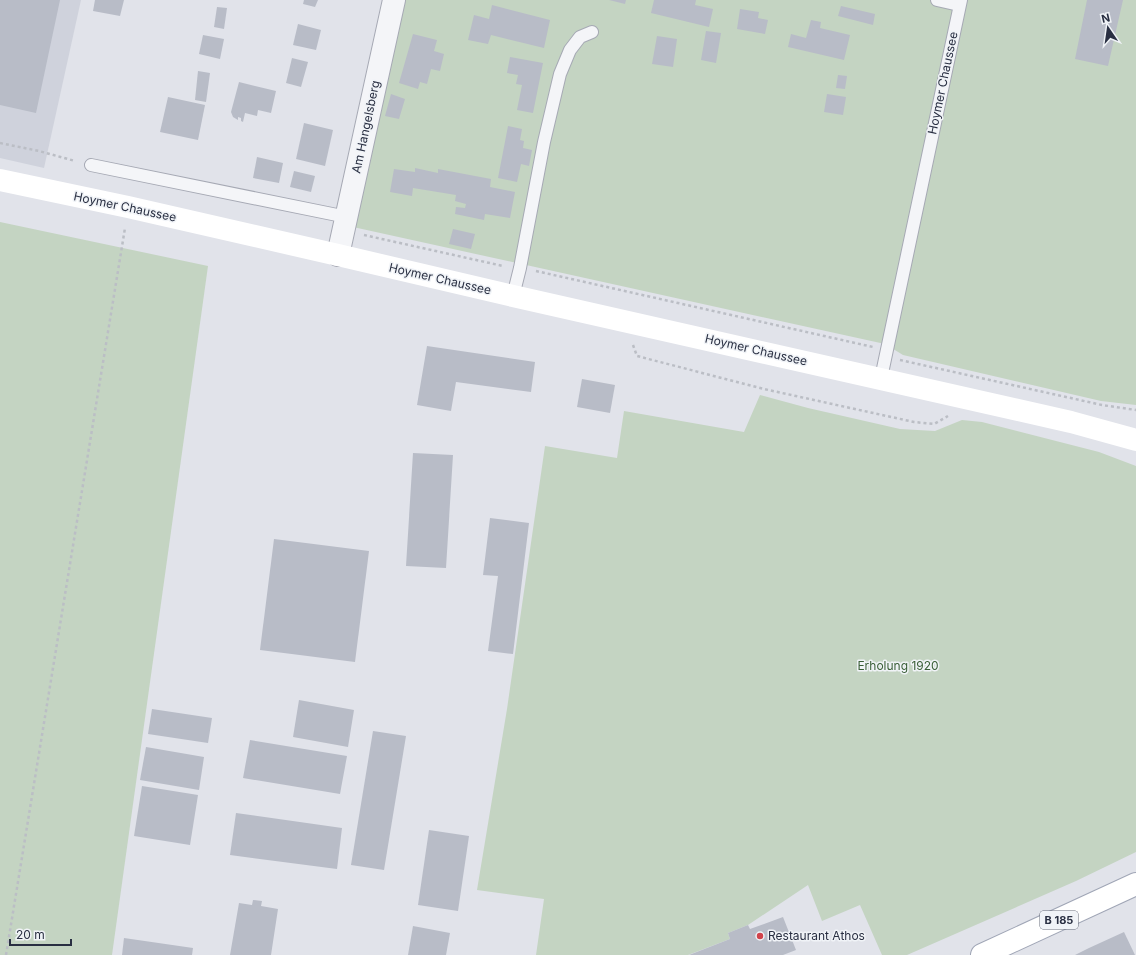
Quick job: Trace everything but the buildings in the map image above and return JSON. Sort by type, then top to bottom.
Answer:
[{"type":"main road","name":"Hoymer Chaussee","points":[[0,180],[128,207],[513,296],[881,378],[1071,422],[1136,440]]},
{"type":"main road","name":"B 185","points":[[982,955],[1136,884]]},
{"type":"street","name":"Am Hangelsberg","points":[[338,255],[394,0]]},
{"type":"lane","points":[[937,0],[960,3]]},
{"type":"lane","name":"Hoymer Chaussee","points":[[881,378],[960,3]]},
{"type":"lane","points":[[513,296],[520,268],[544,142],[560,74],[570,50],[580,37],[592,32]]},
{"type":"lane","points":[[91,165],[345,224]]},
{"type":"path","points":[[0,143],[39,151],[91,165]]},
{"type":"path","points":[[6,955],[128,207]]},
{"type":"path","points":[[345,224],[511,268],[520,268],[887,350],[900,360],[1102,405],[1136,410]]},
{"type":"path","points":[[639,324],[633,346],[637,356],[771,391],[914,422],[934,424],[952,414],[961,397]]},
{"type":"shaded area","points":[[0,0],[81,0],[44,168],[0,158]]},
{"type":"green space","points":[[404,0],[1136,0],[1136,405],[1101,401],[903,355],[885,344],[353,227]]},
{"type":"green space","points":[[0,222],[208,266],[112,955],[0,955]]},
{"type":"green space","name":"Erholung 1920","points":[[760,395],[808,408],[900,429],[935,431],[962,420],[982,422],[1099,452],[1136,466],[1136,852],[1076,881],[907,955],[882,955],[860,905],[822,921],[808,885],[748,925],[728,933],[730,939],[688,955],[536,955],[544,899],[477,890],[507,709],[545,446],[617,458],[624,411],[744,432]]},
{"type":"place","name":"Restaurant Athos","points":[[760,936]]}]
